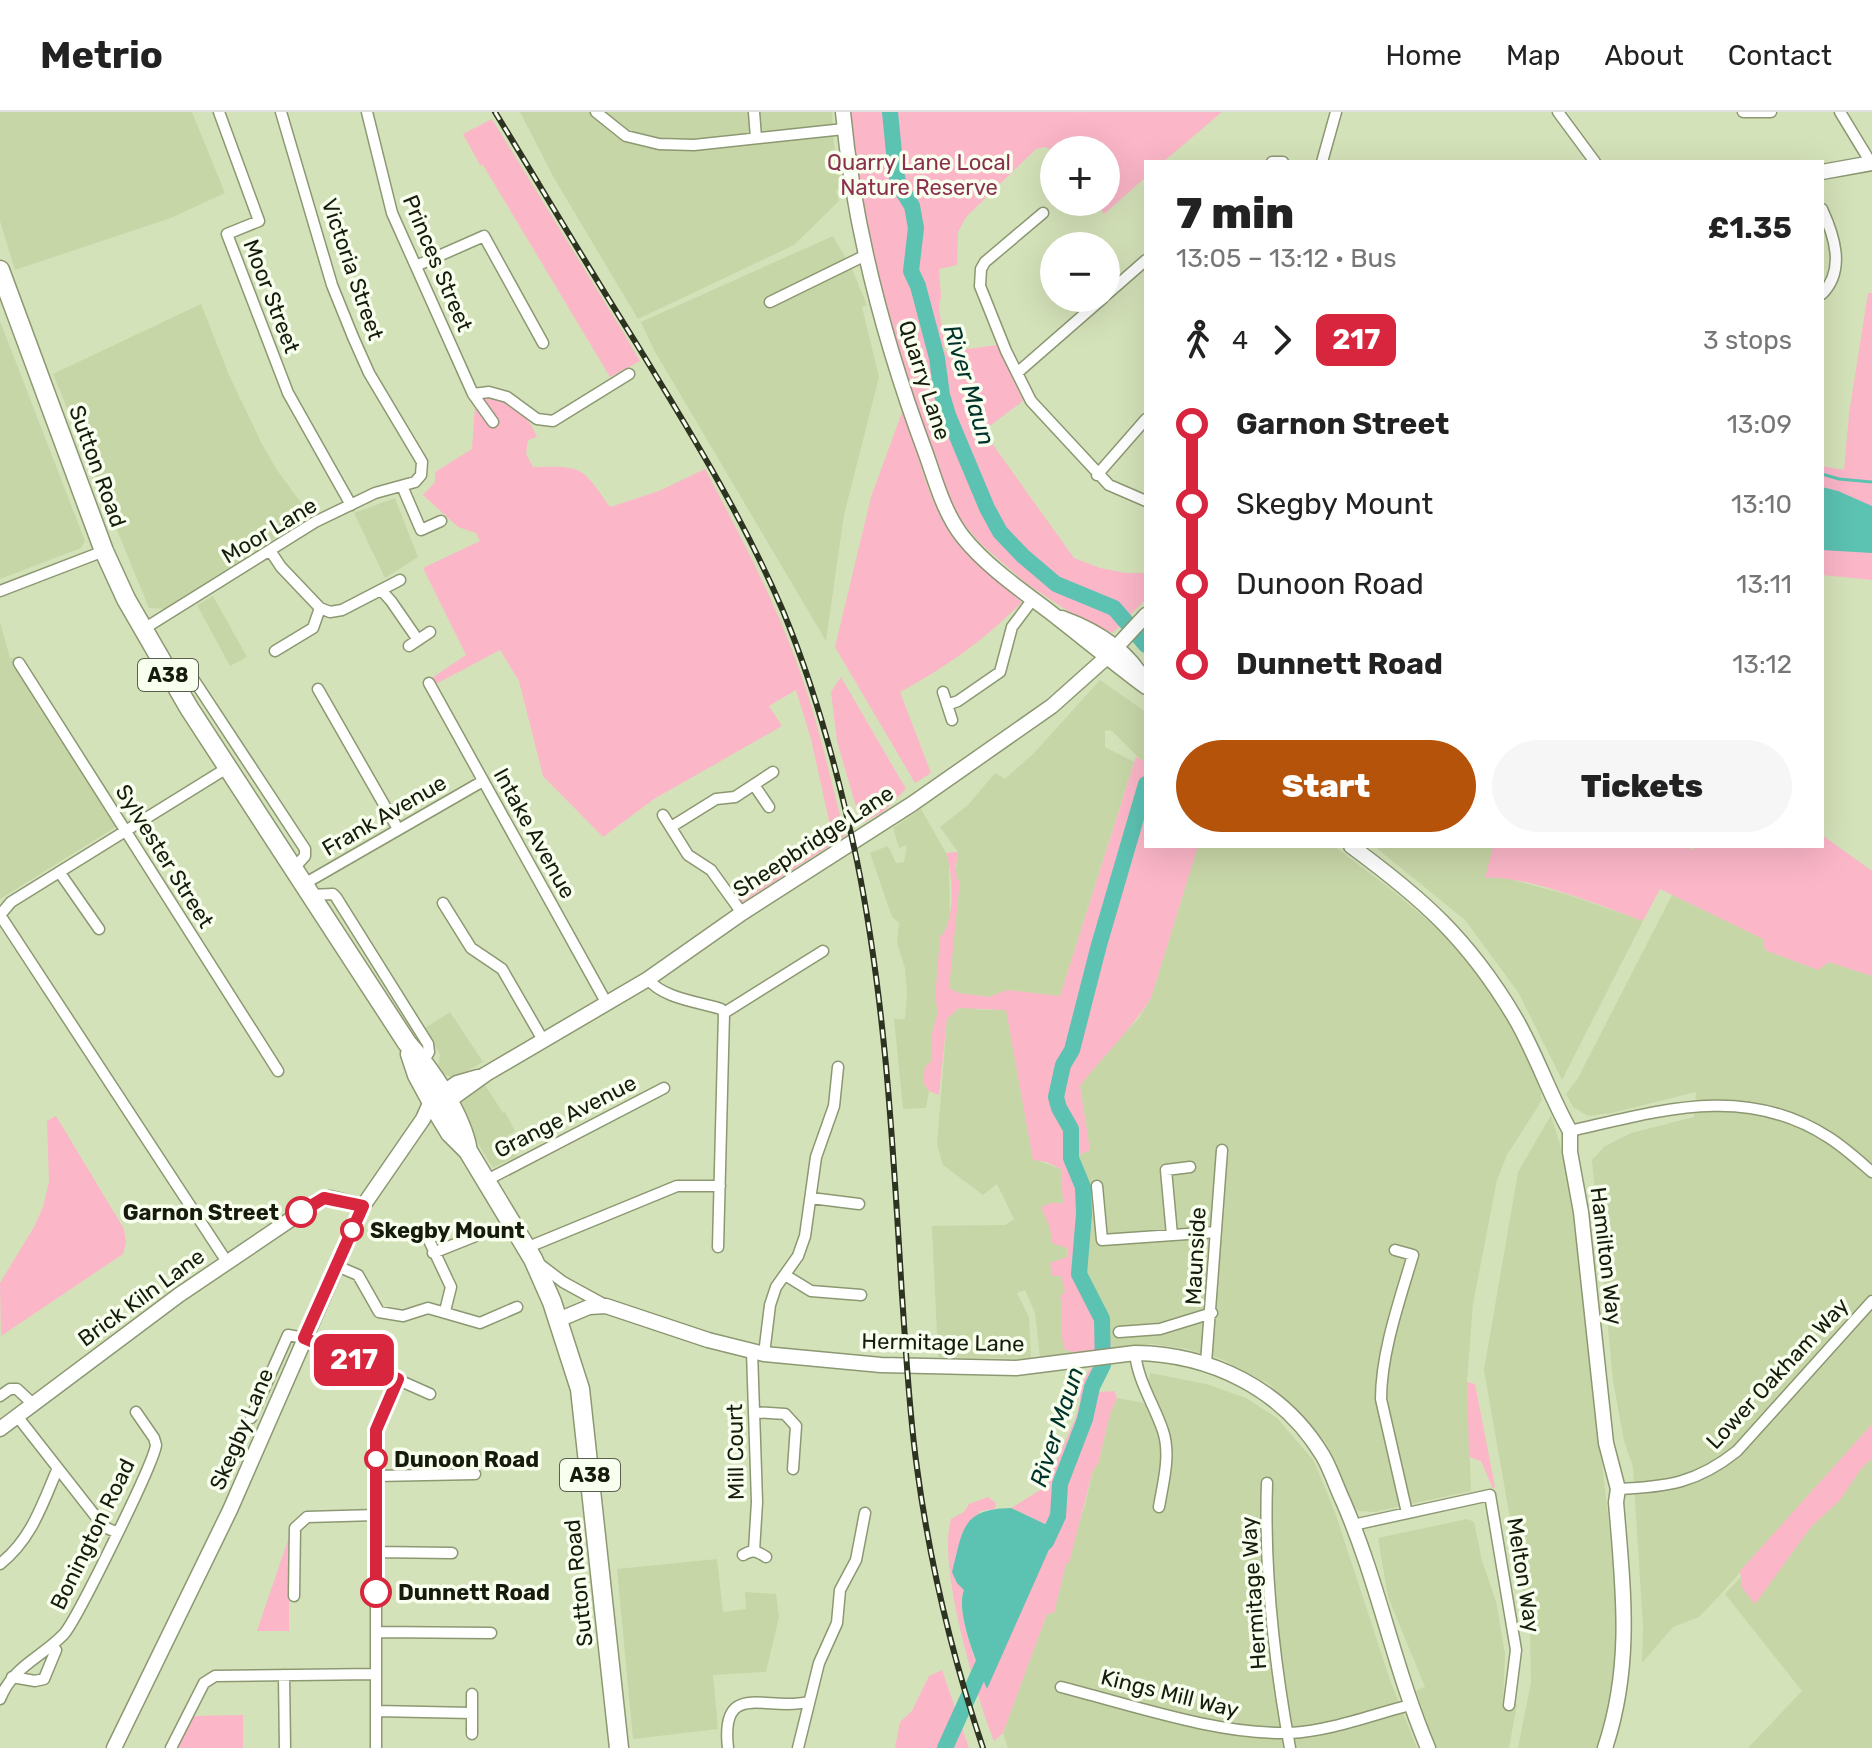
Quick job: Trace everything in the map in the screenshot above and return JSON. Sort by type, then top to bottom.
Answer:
[{"type":"highway","name":"Sutton Road","points":[[0,270],[104,551],[142,630],[227,768],[407,1043],[450,1133],[468,1151],[529,1253],[558,1320],[580,1389],[619,1748]]},
{"type":"highway","name":"Sutton Road","points":[[436,1104],[465,1137],[468,1151]]},
{"type":"street","name":"Moor Street","points":[[219,112],[259,221],[227,234],[288,393],[351,505]]},
{"type":"street","name":"Victoria Street","points":[[281,112],[337,298],[369,373],[422,462],[421,475]]},
{"type":"street","name":"Princes Street","points":[[367,112],[392,213],[473,394],[493,422]]},
{"type":"street","points":[[596,112],[626,136],[659,144],[694,145],[844,129]]},
{"type":"street","points":[[754,112],[756,138]]},
{"type":"street","name":"Quarry Lane","points":[[843,112],[854,200],[873,289],[912,414],[949,517],[964,539],[1033,599],[1054,615],[1079,624],[1112,651]]},
{"type":"street","points":[[1323,160],[1336,112]]},
{"type":"street","points":[[1558,112],[1594,160]]},
{"type":"street","points":[[1743,112],[1771,112]]},
{"type":"street","points":[[1824,172],[1872,163],[1840,112]]},
{"type":"street","points":[[1824,214],[1834,236],[1836,258],[1832,283],[1824,292]]},
{"type":"street","points":[[1040,216],[985,262],[979,278],[983,295],[1031,401],[1097,475],[1109,485],[1144,500]]},
{"type":"street","points":[[416,266],[484,236],[543,343]]},
{"type":"street","points":[[770,302],[866,255]]},
{"type":"street","points":[[1120,283],[1144,262]]},
{"type":"street","points":[[1017,373],[1087,312]]},
{"type":"street","points":[[473,394],[489,392],[507,397],[537,419],[553,421],[629,374]]},
{"type":"street","points":[[1097,475],[1144,421]]},
{"type":"street","name":"Moor Lane","points":[[142,630],[315,522],[375,493],[415,482],[421,475]]},
{"type":"street","points":[[402,486],[421,530],[441,521]]},
{"type":"street","points":[[0,591],[104,551]]},
{"type":"street","points":[[271,552],[320,608],[330,612],[342,610],[400,580]]},
{"type":"street","points":[[381,590],[391,601],[413,643],[430,632]]},
{"type":"street","points":[[947,705],[958,701],[1000,672],[1012,627],[1033,599]]},
{"type":"street","points":[[275,651],[290,649],[313,628],[320,608]]},
{"type":"street","name":"Sheepbridge Lane","points":[[436,1104],[465,1079],[482,1076],[648,979],[742,913],[892,817],[1052,706],[1142,619]]},
{"type":"street","points":[[1112,651],[1135,662],[1144,681]]},
{"type":"street","name":"Sylvester Street","points":[[19,663],[278,1071]]},
{"type":"street","points":[[167,672],[182,668],[188,671],[305,849],[303,883]]},
{"type":"street","name":"Intake Avenue","points":[[429,683],[606,1002]]},
{"type":"street","points":[[318,689],[398,829]]},
{"type":"street","points":[[943,692],[952,720]]},
{"type":"street","points":[[227,768],[11,902],[0,915],[227,1262]]},
{"type":"street","points":[[671,827],[716,799],[735,797],[773,772]]},
{"type":"street","name":"Frank Avenue","points":[[303,883],[483,781]]},
{"type":"street","points":[[754,785],[769,807]]},
{"type":"street","points":[[663,815],[688,855],[711,870],[742,913]]},
{"type":"street","name":"Hamilton Way","points":[[1354,848],[1420,898],[1468,949],[1515,1019],[1570,1131],[1570,1152],[1581,1212],[1606,1443],[1618,1489],[1616,1502],[1625,1611],[1620,1694],[1605,1748]]},
{"type":"street","points":[[60,873],[99,929]]},
{"type":"street","name":"Sutton Road","points":[[303,883],[336,897],[428,1044],[429,1052],[420,1066]]},
{"type":"street","points":[[443,903],[471,948],[502,969],[543,1040]]},
{"type":"street","points":[[724,1013],[823,951]]},
{"type":"street","points":[[648,979],[654,987],[721,1009],[724,1013],[718,1247]]},
{"type":"street","name":"Mill Court","points":[[754,1551],[757,1502],[753,1457],[758,1353],[776,1287],[802,1246],[816,1157],[834,1106],[838,1067]]},
{"type":"street","name":"Grange Avenue","points":[[485,1181],[664,1088]]},
{"type":"street","name":"Skegby Lane","points":[[114,1748],[230,1510],[363,1206],[436,1104]]},
{"type":"street","points":[[1570,1131],[1672,1108],[1708,1104],[1744,1107],[1790,1118],[1828,1136],[1872,1172]]},
{"type":"street","points":[[414,1132],[433,1129],[450,1133]]},
{"type":"street","name":"Maunside","points":[[1206,1363],[1222,1150]]},
{"type":"street","points":[[1172,1235],[1166,1170],[1190,1167]]},
{"type":"street","points":[[529,1253],[677,1186],[720,1186]]},
{"type":"street","points":[[1097,1186],[1102,1240],[1216,1232]]},
{"type":"street","name":"Brick Kiln Lane","points":[[0,1429],[227,1262],[324,1198],[363,1206]]},
{"type":"street","points":[[811,1198],[859,1204]]},
{"type":"street","points":[[433,1253],[488,1231]]},
{"type":"street","points":[[426,1234],[451,1287],[445,1311]]},
{"type":"street","points":[[1395,1250],[1413,1255],[1381,1385],[1381,1399],[1407,1513]]},
{"type":"street","name":"Hermitage Lane","points":[[529,1253],[563,1282],[606,1306],[758,1353],[881,1365],[971,1368],[1016,1368],[1135,1353],[1191,1358],[1250,1382],[1288,1411],[1323,1457],[1372,1577],[1410,1705],[1428,1748]]},
{"type":"street","points":[[337,1266],[358,1275],[379,1312],[403,1316],[428,1308],[480,1323],[517,1307]]},
{"type":"street","points":[[785,1275],[811,1291],[861,1295]]},
{"type":"street","name":"Lower Oakham Way","points":[[1618,1489],[1664,1487],[1714,1469],[1737,1451],[1872,1301]]},
{"type":"street","points":[[558,1320],[589,1307],[606,1306]]},
{"type":"street","points":[[1119,1332],[1160,1329],[1212,1313]]},
{"type":"street","points":[[251,1418],[288,1335],[304,1338],[430,1394]]},
{"type":"street","points":[[1135,1353],[1137,1373],[1164,1433],[1165,1473],[1159,1507]]},
{"type":"street","points":[[376,1748],[376,1430],[398,1379]]},
{"type":"street","points":[[0,1396],[10,1389],[17,1389],[33,1404]]},
{"type":"street","name":"Bonington Road","points":[[0,1699],[12,1677],[52,1645],[75,1619],[155,1451],[154,1438],[136,1412]]},
{"type":"street","points":[[754,1412],[785,1414],[796,1426],[793,1469]]},
{"type":"street","points":[[17,1416],[104,1527],[116,1532]]},
{"type":"street","points":[[0,1564],[15,1552],[30,1531],[57,1470]]},
{"type":"street","points":[[376,1476],[475,1474]]},
{"type":"street","name":"Hermitage Way","points":[[1267,1483],[1265,1537],[1280,1693],[1290,1748]]},
{"type":"street","name":"Melton Way","points":[[1353,1525],[1490,1495],[1516,1650],[1509,1705]]},
{"type":"street","points":[[798,1748],[819,1663],[837,1623],[840,1590],[856,1560],[865,1513]]},
{"type":"street","points":[[294,1596],[295,1528],[300,1521],[307,1517],[376,1515]]},
{"type":"street","points":[[743,1555],[754,1551],[766,1557]]},
{"type":"street","points":[[376,1552],[452,1553]]},
{"type":"street","points":[[376,1632],[491,1633]]},
{"type":"street","points":[[12,1677],[35,1681],[44,1679],[55,1655],[52,1645]]},
{"type":"street","points":[[171,1748],[204,1683],[215,1676],[376,1674]]},
{"type":"street","points":[[284,1675],[285,1748]]},
{"type":"street","name":"Kings Mill Way","points":[[1061,1687],[1238,1731],[1288,1733],[1324,1728],[1410,1705]]},
{"type":"street","points":[[472,1694],[472,1734]]},
{"type":"street","points":[[728,1748],[725,1724],[733,1710],[744,1702],[793,1706],[808,1702]]},
{"type":"street","points":[[376,1711],[472,1713]]},
{"type":"shaded area","points":[[0,112],[192,112],[225,193],[171,218],[15,270],[0,221]]},
{"type":"shaded area","points":[[520,112],[832,112],[834,145],[843,185],[836,191],[839,201],[794,245],[638,319],[554,178]]},
{"type":"shaded area","points":[[833,236],[852,269],[867,305],[862,307],[879,377],[844,515],[826,641],[654,350],[641,322]]},
{"type":"shaded area","points":[[201,304],[229,375],[262,444],[310,515],[167,609],[149,608],[53,374]]},
{"type":"shaded area","points":[[0,321],[85,541],[81,548],[0,579]]},
{"type":"shaded area","points":[[395,498],[418,557],[385,578],[354,513]]},
{"type":"shaded area","points":[[213,596],[247,657],[230,666],[197,605]]},
{"type":"shaded area","points":[[0,622],[10,658],[21,657],[127,820],[0,899]]},
{"type":"shaded area","points":[[1100,680],[1144,711],[1143,762],[1112,731],[1105,730],[1105,747],[1134,762],[1060,996],[1007,990],[990,997],[959,993],[948,988],[960,880],[957,880],[955,871],[958,852],[940,827],[968,805],[995,773],[1005,779],[1035,752]]},
{"type":"shaded area","points":[[921,809],[949,858],[950,920],[935,998],[938,1012],[932,1033],[932,1061],[923,1082],[929,1091],[926,1108],[903,1109],[894,1019],[905,1019],[905,968],[897,943],[899,923],[892,917],[870,853],[888,846],[896,863],[904,862],[907,845],[899,848],[893,828]]},
{"type":"shaded area","points":[[1197,848],[1337,848],[1449,938],[1471,964],[1511,1024],[1538,1078],[1542,1100],[1507,1155],[1497,1180],[1473,1304],[1467,1382],[1471,1491],[1374,1512],[1359,1511],[1351,1505],[1326,1443],[1303,1415],[1269,1384],[1221,1359],[1187,1349],[1152,1344],[1112,1349],[1105,1309],[1100,1307],[1086,1278],[1090,1210],[1079,1155],[1090,1150],[1080,1086],[1106,1052],[1139,1018],[1151,998]]},
{"type":"shaded area","points":[[1376,848],[1493,848],[1486,877],[1498,876],[1569,895],[1643,921],[1562,1080],[1518,992],[1465,920]]},
{"type":"shaded area","points":[[1672,895],[1763,939],[1765,950],[1818,970],[1829,962],[1872,976],[1872,1424],[1699,1617],[1673,1627],[1642,1663],[1643,1627],[1633,1467],[1624,1441],[1613,1381],[1592,1160],[1605,1146],[1631,1133],[1694,1117],[1696,1092],[1588,1116],[1573,1107],[1566,1094],[1578,1078]]},
{"type":"shaded area","points":[[959,1008],[1006,1009],[1033,1159],[1061,1169],[1067,1257],[1088,1352],[1040,1357],[1035,1313],[1025,1290],[1017,1293],[1029,1317],[1031,1359],[938,1357],[932,1226],[1005,1225],[1014,1219],[997,1184],[983,1195],[943,1165],[937,1144],[947,1019]]},
{"type":"shaded area","points":[[450,1012],[483,1062],[458,1076],[450,1077],[438,1068],[440,1055],[425,1028]]},
{"type":"shaded area","points":[[485,1085],[515,1131],[507,1136],[517,1156],[493,1168],[459,1112],[462,1099]]},
{"type":"shaded area","points":[[1551,1115],[1574,1211],[1617,1597],[1617,1667],[1610,1712],[1599,1748],[1518,1748],[1531,1682],[1530,1632],[1484,1370],[1518,1172]]},
{"type":"shaded area","points":[[1150,1373],[1206,1384],[1246,1398],[1277,1418],[1314,1461],[1335,1512],[1390,1680],[1417,1748],[1008,1748],[1003,1733],[1047,1614],[1054,1613],[1110,1414],[1117,1398],[1145,1403]]},
{"type":"shaded area","points":[[1872,1435],[1872,1748],[1748,1748],[1802,1691],[1725,1594]]},
{"type":"shaded area","points":[[1467,1519],[1474,1522],[1482,1561],[1496,1601],[1505,1654],[1503,1703],[1517,1704],[1509,1748],[1436,1748],[1416,1691],[1425,1687],[1388,1597],[1378,1538]]},
{"type":"shaded area","points":[[717,1559],[723,1612],[746,1609],[745,1592],[776,1594],[779,1617],[766,1672],[713,1675],[718,1729],[633,1739],[617,1569]]},
{"type":"green space","name":"Quarry Lane Local Nature Reserve","points":[[848,112],[1222,112],[1165,160],[1144,160],[1144,179],[1120,200],[1120,136],[1040,136],[1040,148],[966,217],[958,232],[957,265],[939,269],[939,307],[945,352],[998,345],[1023,401],[983,431],[1074,558],[1100,568],[1144,573],[1144,601],[1113,633],[1077,617],[1027,584],[981,544],[957,516],[927,444],[869,252]]},
{"type":"green space","points":[[492,119],[640,361],[610,377],[463,134]]},
{"type":"green space","points":[[1868,293],[1872,293],[1872,580],[1824,575],[1824,466],[1844,470],[1849,414]]},
{"type":"green space","points":[[492,397],[514,406],[529,422],[537,437],[528,440],[526,454],[533,467],[562,467],[580,471],[610,507],[659,491],[705,469],[753,562],[803,680],[845,836],[741,903],[737,893],[832,834],[811,739],[796,690],[769,706],[782,726],[654,799],[603,837],[543,776],[519,681],[500,650],[436,684],[432,678],[466,655],[423,568],[480,541],[476,533],[458,527],[423,495],[435,482],[435,472],[472,449],[475,406],[481,399]]},
{"type":"green space","points":[[904,407],[924,476],[945,526],[969,556],[1022,602],[964,652],[900,692],[931,773],[915,783],[835,647],[871,497]]},
{"type":"green space","points":[[841,677],[906,789],[883,812],[861,824],[837,741],[831,692]]},
{"type":"green space","points":[[1144,756],[1144,848],[1197,848],[1151,998],[1080,1086],[1090,1150],[1079,1155],[1081,1167],[1086,1172],[1090,1210],[1086,1278],[1100,1307],[1105,1309],[1112,1349],[1075,1352],[1065,1350],[1063,1343],[1060,1296],[1065,1292],[1061,1276],[1052,1276],[1050,1263],[1067,1257],[1067,1248],[1052,1243],[1050,1228],[1041,1207],[1063,1203],[1061,1169],[1033,1160],[1006,1010],[959,1008],[947,1019],[939,1095],[929,1091],[923,1082],[925,1067],[932,1060],[932,1033],[938,1012],[935,998],[940,937],[949,921],[951,909],[946,853],[958,852],[958,862],[955,863],[957,880],[960,880],[949,988],[959,993],[989,997],[1007,990],[1060,996],[1136,757],[1143,761]]},
{"type":"green space","points":[[1824,836],[1872,871],[1872,976],[1829,962],[1818,970],[1765,950],[1763,939],[1660,889],[1643,921],[1542,886],[1485,878],[1492,848],[1824,848]]},
{"type":"green space","points":[[56,1116],[124,1229],[126,1243],[123,1254],[1,1336],[0,1283],[43,1207],[49,1182],[47,1121]]},
{"type":"green space","points":[[1099,1365],[1102,1377],[1096,1389],[1100,1392],[1114,1391],[1117,1398],[1098,1464],[1093,1470],[1054,1613],[1047,1614],[1003,1733],[994,1741],[960,1630],[949,1567],[951,1519],[964,1512],[969,1504],[988,1497],[996,1503],[995,1509],[980,1511],[962,1586],[965,1625],[987,1688],[1054,1524],[1047,1525],[1011,1508],[1042,1489],[1050,1476],[1075,1419],[1080,1387],[1091,1367]]},
{"type":"green space","points":[[1467,1382],[1475,1384],[1493,1489],[1481,1461],[1469,1457]]},
{"type":"green space","points":[[1872,1424],[1872,1458],[1840,1500],[1811,1527],[1755,1604],[1742,1588],[1740,1571]]},
{"type":"green space","points":[[289,1537],[289,1631],[257,1631]]},
{"type":"green space","points":[[942,1670],[969,1748],[895,1748],[900,1722],[912,1711],[929,1676]]},
{"type":"green space","points":[[243,1715],[243,1748],[177,1748],[192,1716]]},
{"type":"water","points":[[1824,488],[1872,506],[1872,553],[1824,550]]},
{"type":"water","points":[[1011,1508],[1047,1525],[1055,1524],[1051,1545],[987,1689],[965,1625],[964,1590],[952,1572],[962,1534],[973,1518],[995,1509]]},
{"type":"waterway","name":"River Maun","points":[[890,112],[896,173],[899,185],[912,206],[916,228],[911,271],[918,286],[937,358],[948,415],[987,508],[1000,532],[1023,556],[1056,584],[1114,608],[1144,643]]},
{"type":"waterway","points":[[1824,475],[1872,482]]},
{"type":"waterway","name":"River Maun","points":[[1046,1542],[1058,1516],[1060,1484],[1085,1419],[1092,1387],[1103,1365],[1102,1319],[1079,1274],[1083,1187],[1071,1158],[1071,1129],[1056,1097],[1144,791]]},
{"type":"waterway","name":"River Maun","points":[[945,1748],[989,1651]]},
{"type":"railway","points":[[495,112],[676,408],[733,508],[783,611],[826,734],[857,861],[882,1023],[910,1403],[922,1504],[943,1610],[983,1748]]},
{"type":"bus line","name":"217","points":[[301,1212],[324,1198],[363,1206],[304,1338],[398,1379],[376,1430],[376,1592]]},
{"type":"place","name":"Garnon Street","points":[[301,1212]]},
{"type":"place","name":"Skegby Mount","points":[[352,1230]]},
{"type":"place","name":"Dunoon Road","points":[[376,1459]]},
{"type":"place","name":"Dunnett Road","points":[[376,1592]]}]
